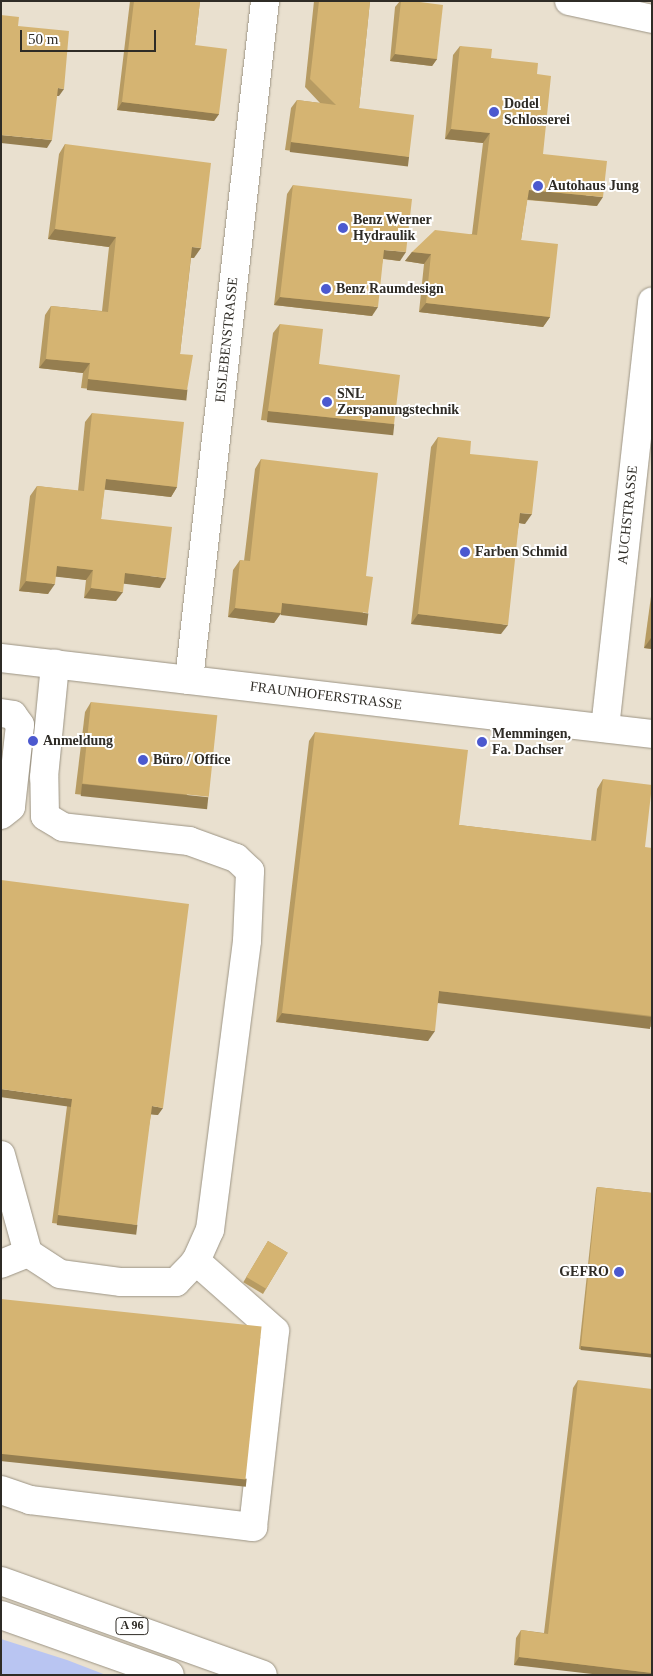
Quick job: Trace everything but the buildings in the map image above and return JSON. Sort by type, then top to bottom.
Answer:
[{"type":"main road","name":"EISLEBENSTRASSE","points":[[189,680],[266,1]]},
{"type":"main road","points":[[569,1],[652,19]]},
{"type":"main road","name":"AUCHSTRASSE","points":[[604,728],[652,302]]},
{"type":"main road","name":"FRAUNHOFERSTRASSE","points":[[1,658],[652,734]]},
{"type":"main road","points":[[1,1155],[28,1253],[60,1274],[121,1282],[176,1282],[196,1261],[210,1230],[247,941],[250,871],[236,858],[189,841],[63,827],[45,816],[44,777],[55,664]]},
{"type":"main road","points":[[1,712],[13,716],[20,725],[10,807],[1,815]]},
{"type":"main road","points":[[1,1264],[28,1253]]},
{"type":"main road","points":[[1,1490],[30,1500],[253,1526],[275,1331],[196,1261]]},
{"type":"main road","name":"A 96","points":[[1,1581],[263,1675]]},
{"type":"main road","name":"A 96","points":[[1,1615],[170,1675]]},
{"type":"shaded area","points":[[1,1639],[67,1660],[106,1675],[1,1675]]},
{"type":"place","name":"Dodel Schlosserei","points":[[494,112]]},
{"type":"place","name":"Autohaus Jung","points":[[538,186]]},
{"type":"place","name":"Benz Werner Hydraulik","points":[[343,228]]},
{"type":"place","name":"Benz Raumdesign","points":[[326,289]]},
{"type":"place","name":"SNL Zerspanungstechnik","points":[[327,402]]},
{"type":"place","name":"Farben Schmid","points":[[465,552]]},
{"type":"place","name":"Anmeldung","points":[[33,741]]},
{"type":"place","name":"Memmingen, Fa. Dachser","points":[[482,742]]},
{"type":"place","name":"Büro / Office","points":[[143,760]]},
{"type":"place","name":"GEFRO","points":[[619,1272]]}]
